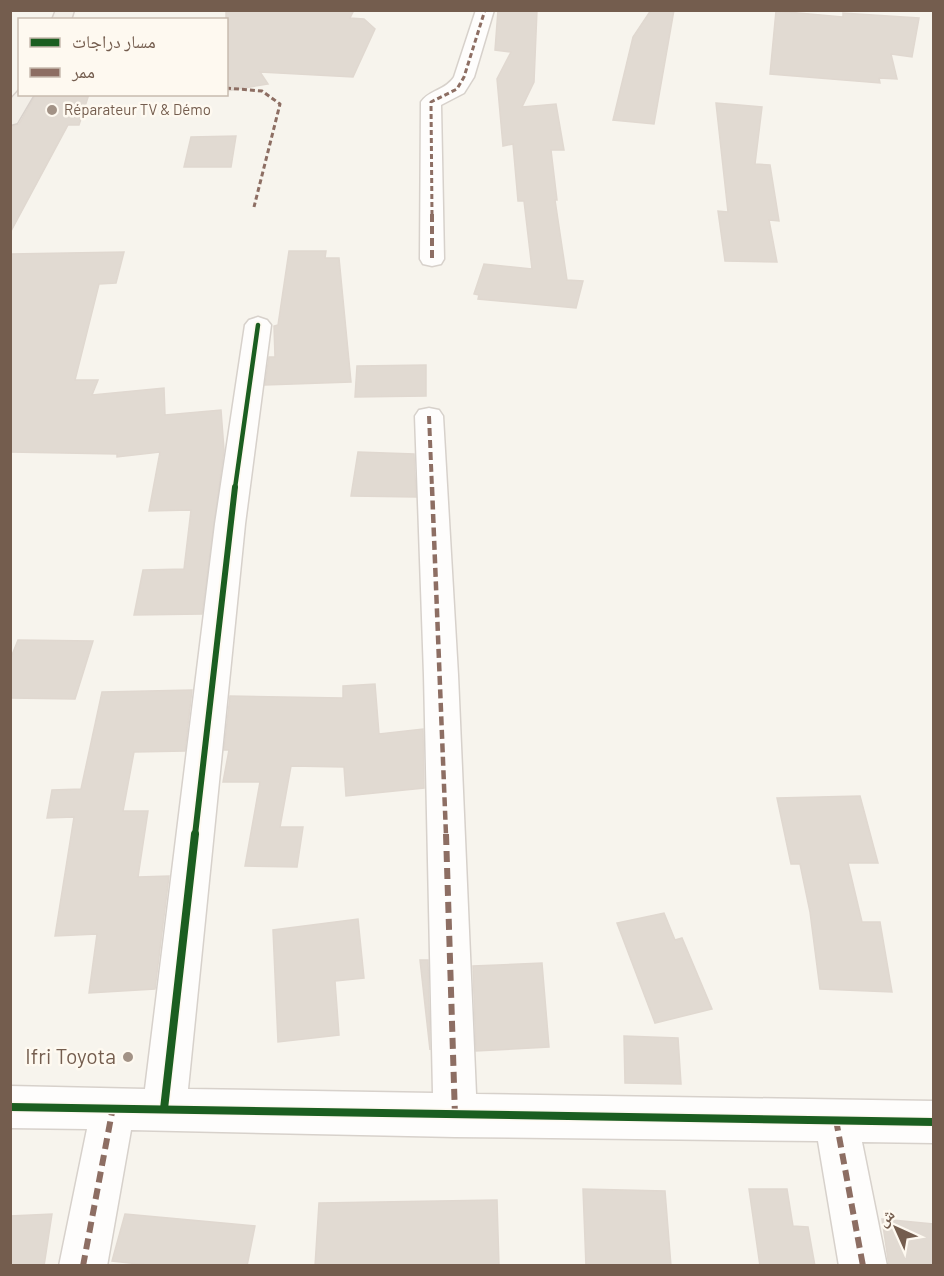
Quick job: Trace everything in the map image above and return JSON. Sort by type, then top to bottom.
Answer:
[{"type":"main road","points":[[10,120],[23,96]]},
{"type":"street","points":[[432,259],[431,102],[457,89],[464,77],[485,10]]},
{"type":"street","points":[[164,1109],[230,524],[258,325]]},
{"type":"street","points":[[429,416],[442,687],[455,1116]]},
{"type":"street","points":[[10,1107],[933,1122]]},
{"type":"street","points":[[83,1266],[113,1107]]},
{"type":"street","points":[[836,1120],[863,1266]]},
{"type":"building","points":[[226,10],[354,10],[350,18],[364,19],[375,29],[353,77],[260,72],[268,84],[228,91],[228,18],[226,18]]},
{"type":"building","points":[[498,10],[537,10],[534,82],[522,107],[556,104],[564,150],[551,150],[557,200],[555,200],[567,280],[583,281],[576,308],[478,299],[479,295],[474,294],[484,264],[532,269],[524,201],[518,201],[513,144],[503,146],[497,79],[511,52],[495,50]]},
{"type":"building","points":[[651,10],[674,10],[654,124],[613,120],[633,37]]},
{"type":"building","points":[[776,11],[843,17],[843,13],[919,18],[912,57],[891,54],[897,79],[879,78],[880,83],[770,74]]},
{"type":"building","points":[[35,96],[88,96],[79,125],[68,125],[10,233],[10,127],[19,124]]},
{"type":"building","points":[[716,103],[762,107],[755,164],[770,165],[779,221],[769,220],[777,262],[725,261],[718,211],[728,212]]},
{"type":"building","points":[[236,136],[231,167],[184,167],[191,137]]},
{"type":"building","points":[[289,251],[326,251],[325,258],[339,258],[351,382],[265,385],[269,357],[275,357],[274,326],[278,325]]},
{"type":"building","points":[[124,252],[116,283],[99,284],[75,380],[98,380],[92,395],[164,388],[165,415],[221,410],[224,450],[202,614],[134,615],[143,570],[184,569],[191,510],[149,511],[160,452],[117,457],[117,454],[10,452],[10,254]]},
{"type":"building","points":[[426,365],[426,396],[355,397],[357,366]]},
{"type":"building","points":[[358,452],[414,454],[416,497],[351,496]]},
{"type":"building","points":[[18,640],[93,641],[75,699],[10,698],[10,660]]},
{"type":"building","points":[[375,684],[379,734],[423,729],[424,788],[346,796],[344,767],[291,766],[280,827],[303,827],[297,867],[245,866],[260,782],[223,782],[229,750],[224,750],[230,696],[343,698],[343,686]]},
{"type":"building","points":[[192,690],[185,751],[134,752],[123,811],[148,811],[138,877],[169,876],[155,989],[89,993],[97,934],[55,936],[74,817],[47,818],[52,790],[81,789],[102,692]]},
{"type":"building","points":[[860,796],[878,863],[848,863],[862,922],[880,922],[892,992],[820,989],[810,912],[800,864],[791,864],[777,798]]},
{"type":"building","points":[[664,913],[675,940],[682,938],[712,1009],[655,1023],[617,923]]},
{"type":"building","points":[[358,919],[364,978],[335,981],[339,1035],[278,1042],[273,930]]},
{"type":"building","points":[[420,960],[428,960],[430,1050]]},
{"type":"building","points":[[542,963],[549,1047],[476,1051],[473,966]]},
{"type":"building","points":[[624,1036],[678,1038],[681,1084],[625,1083]]},
{"type":"building","points":[[583,1189],[665,1191],[671,1266],[586,1266]]},
{"type":"building","points":[[749,1189],[787,1189],[793,1226],[808,1227],[815,1266],[760,1266]]},
{"type":"building","points":[[497,1200],[499,1266],[315,1266],[319,1203]]},
{"type":"building","points":[[52,1214],[44,1266],[10,1266],[10,1216]]},
{"type":"building","points":[[125,1214],[255,1226],[247,1266],[157,1266],[112,1261]]},
{"type":"building","points":[[882,1219],[933,1224],[933,1266],[889,1266]]},
{"type":"marked path","points":[[432,259],[431,102],[457,89],[464,77],[485,10]]},
{"type":"marked path","points":[[228,88],[262,91],[280,104],[254,207]]},
{"type":"marked path","points":[[429,416],[441,675],[455,1116]]},
{"type":"marked path","points":[[83,1266],[113,1107]]},
{"type":"marked path","points":[[836,1120],[863,1266]]},
{"type":"cycle path","points":[[164,1109],[230,524],[258,325]]},
{"type":"cycle path","points":[[10,1107],[934,1122]]},
{"type":"place","name":"Réparateur TV & Démo","points":[[52,110]]},
{"type":"place","name":"Ifri Toyota","points":[[128,1057]]}]
